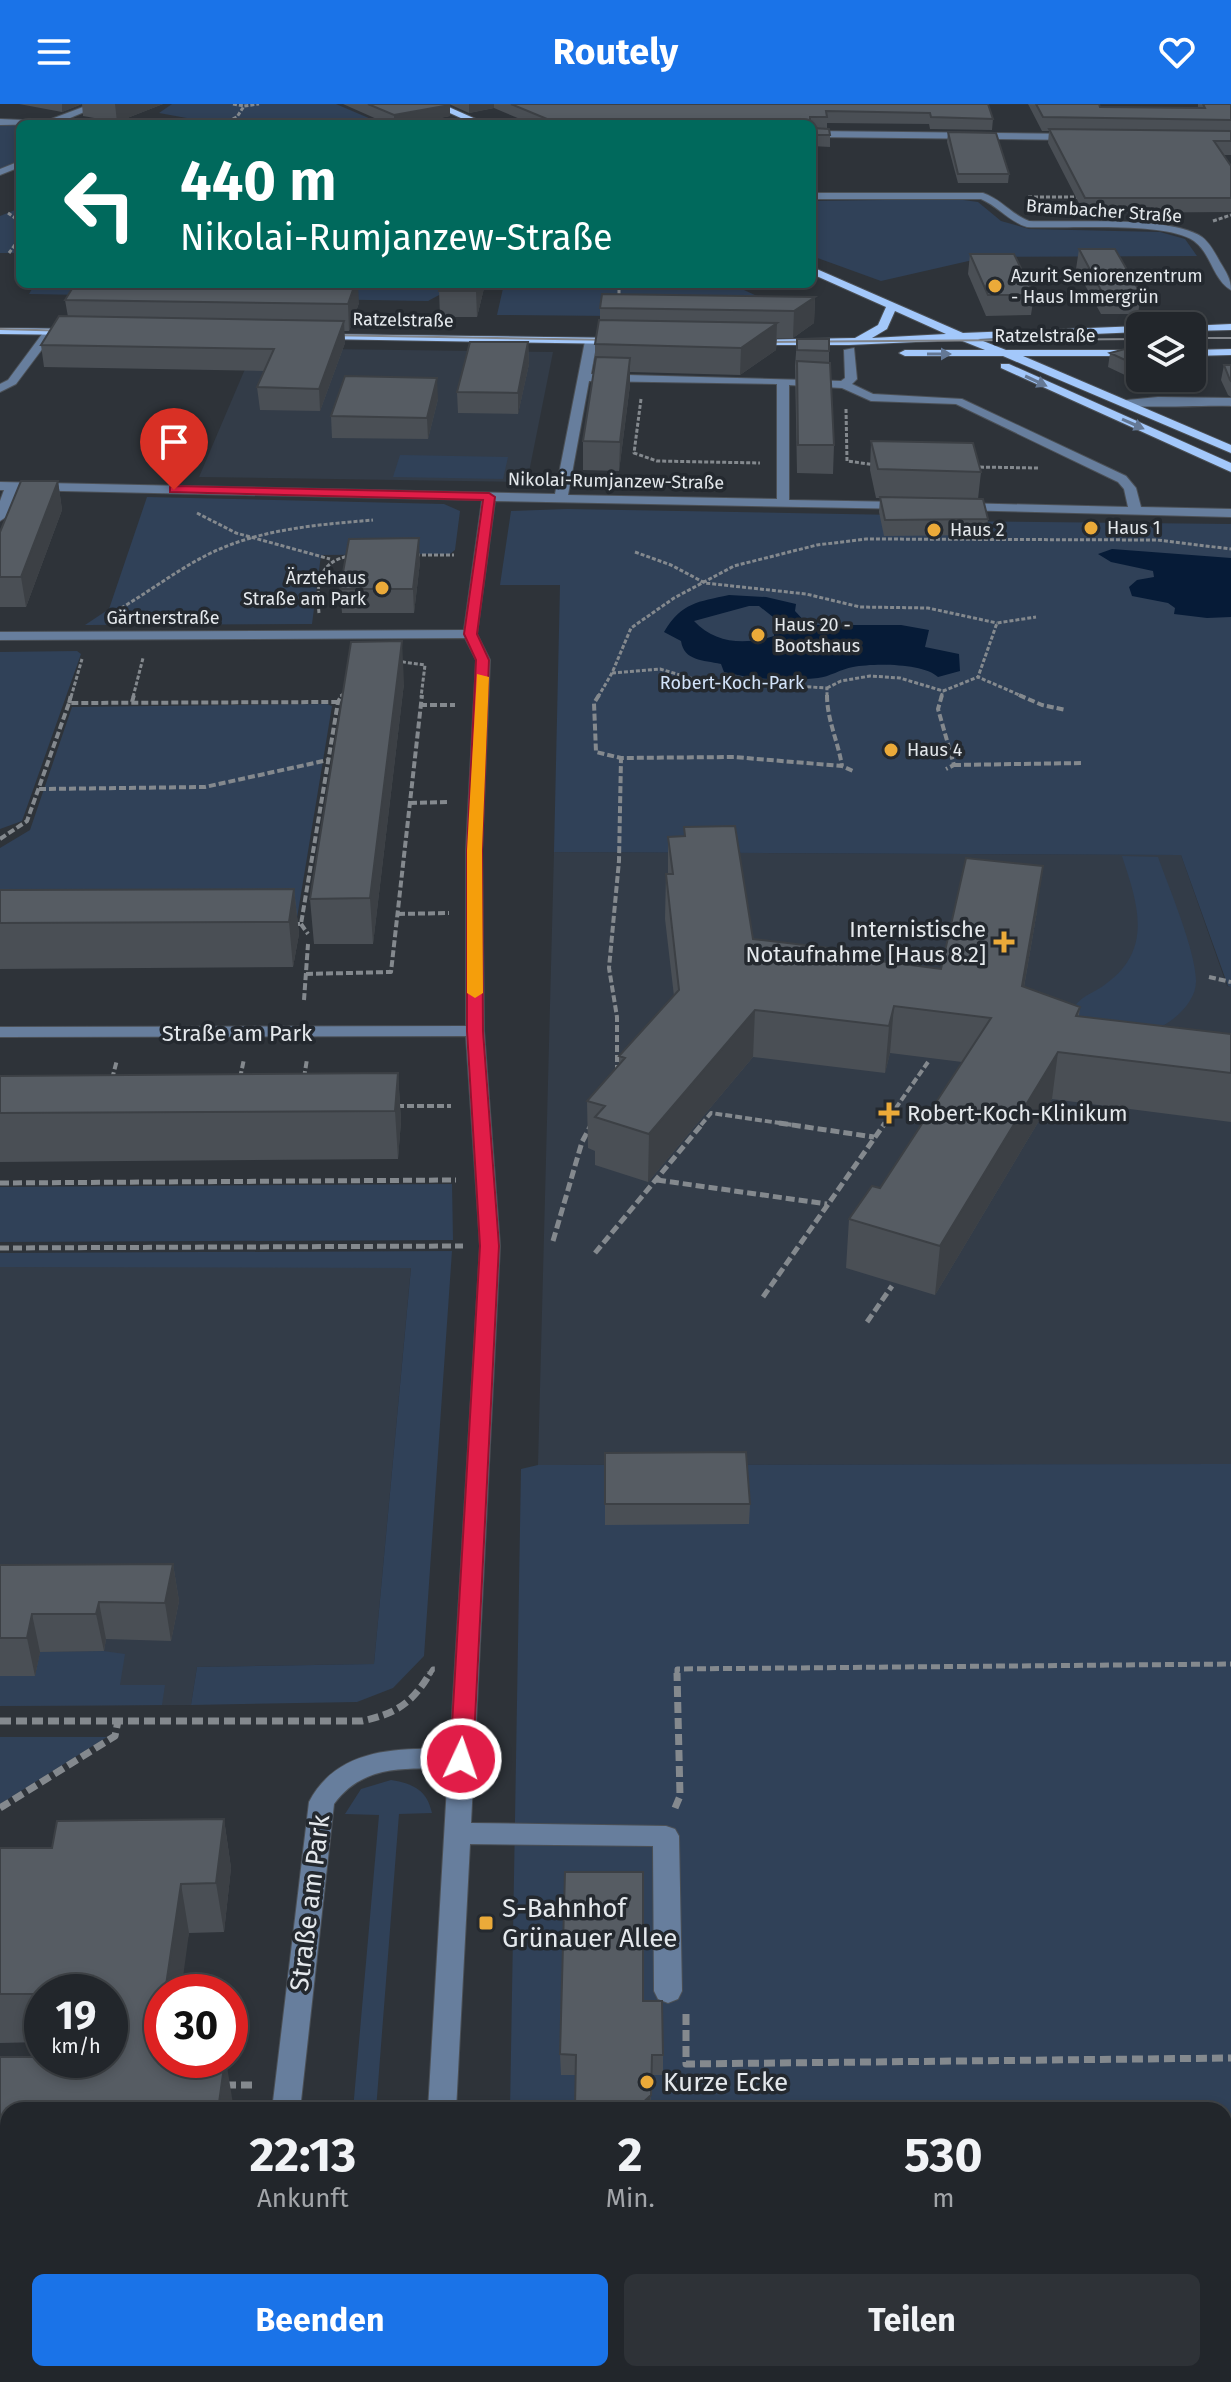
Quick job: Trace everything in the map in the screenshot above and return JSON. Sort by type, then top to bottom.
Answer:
[{"type":"main road","points":[[434,104],[472,120]]},
{"type":"main road","points":[[816,272],[962,337],[1079,383],[1231,449]]},
{"type":"main road","points":[[849,346],[872,336],[883,327],[892,306]]},
{"type":"main road","points":[[1206,328],[1231,327]]},
{"type":"main road","name":"Ratzelstraße","points":[[849,346],[1045,330],[1126,329]]},
{"type":"main road","points":[[0,331],[96,333]]},
{"type":"main road","name":"Ratzelstraße","points":[[302,336],[637,342]]},
{"type":"main road","points":[[962,337],[1011,369],[1231,468]]},
{"type":"main road","name":"Ratzelstraße","points":[[743,343],[985,354],[1126,353]]},
{"type":"main road","points":[[1206,353],[1231,352]]},
{"type":"main road","points":[[1079,383],[1075,367],[1096,354]]},
{"type":"street","points":[[60,120],[99,104]]},
{"type":"street","points":[[816,134],[1091,137]]},
{"type":"street","points":[[816,196],[983,196]]},
{"type":"street","name":"Brambacher Straße","points":[[983,196],[996,202],[1012,218],[1027,224],[1160,227],[1186,231],[1199,238],[1231,287]]},
{"type":"street","points":[[0,389],[12,382],[49,332]]},
{"type":"street","points":[[561,498],[591,341]]},
{"type":"street","points":[[844,385],[851,379],[849,346]]},
{"type":"street","points":[[584,377],[783,381],[844,385],[866,396],[958,401],[1128,484],[1135,511]]},
{"type":"street","points":[[783,381],[783,503]]},
{"type":"street","points":[[1127,404],[1158,401],[1231,402]]},
{"type":"street","name":"Nikolai-Rumjanzew-Straße","points":[[6,486],[34,482],[489,497],[923,506]]},
{"type":"street","points":[[0,517],[6,486]]},
{"type":"street","points":[[442,2102],[490,1246],[475,1031],[474,850],[483,660],[470,634],[489,497]]},
{"type":"street","points":[[938,507],[1231,513]]},
{"type":"street","name":"Gärtnerstraße","points":[[0,636],[470,634]]},
{"type":"street","name":"Straße am Park","points":[[0,1032],[475,1031]]},
{"type":"street","name":"Straße am Park","points":[[287,2098],[320,1813],[327,1793],[342,1775],[379,1761],[461,1759]]},
{"type":"street","points":[[457,1833],[666,1836],[668,1991]]},
{"type":"path","points":[[233,104],[259,104]]},
{"type":"path","points":[[231,120],[237,117],[244,106]]},
{"type":"path","points":[[983,196],[1091,197]]},
{"type":"path","points":[[8,213],[16,221]]},
{"type":"path","points":[[9,253],[16,243]]},
{"type":"path","points":[[617,306],[619,288]]},
{"type":"path","points":[[644,378],[634,453],[657,461],[783,463]]},
{"type":"path","points":[[866,396],[846,405],[847,461],[857,465],[877,465]]},
{"type":"path","points":[[969,467],[1097,467]]},
{"type":"path","points":[[197,507],[197,512],[206,520],[250,537],[331,559],[361,556]]},
{"type":"path","points":[[107,616],[207,555],[250,537],[282,529],[381,520]]},
{"type":"path","points":[[853,771],[842,766],[734,757],[621,758],[596,752],[594,703],[612,673],[631,628],[674,598],[734,566],[817,545],[866,539],[1157,540],[1231,549]]},
{"type":"path","points":[[635,552],[671,565],[705,583],[806,594],[860,607],[928,608],[997,623],[1036,617]]},
{"type":"path","points":[[405,555],[458,555]]},
{"type":"path","points":[[321,623],[317,597],[323,566],[331,559]]},
{"type":"path","points":[[978,677],[997,623]]},
{"type":"path","points":[[0,839],[27,821],[69,703],[85,647]]},
{"type":"path","points":[[132,703],[145,649]]},
{"type":"path","points":[[306,974],[391,972],[425,665],[384,659]]},
{"type":"path","points":[[612,673],[660,669],[714,685],[749,683],[827,688],[846,677],[884,675],[911,679],[943,691],[978,677],[1042,705],[1066,710]]},
{"type":"path","points":[[827,688],[827,715],[837,735],[842,766]]},
{"type":"path","points":[[301,924],[338,702],[347,689]]},
{"type":"path","points":[[943,691],[938,709],[954,765]]},
{"type":"path","points":[[69,703],[338,702]]},
{"type":"path","points":[[420,705],[449,705]]},
{"type":"path","points":[[617,1078],[617,1017],[609,968],[619,861],[621,758]]},
{"type":"path","points":[[39,789],[205,787],[328,760]]},
{"type":"path","points":[[946,769],[954,765],[1083,763]]},
{"type":"path","points":[[410,803],[443,802]]},
{"type":"path","points":[[398,914],[444,913]]},
{"type":"path","points":[[285,924],[301,924],[308,934]]},
{"type":"path","points":[[304,1000],[308,944]]},
{"type":"path","points":[[1209,977],[1231,982]]},
{"type":"path","points":[[239,1083],[244,1059]]},
{"type":"path","points":[[303,1082],[307,1059]]},
{"type":"path","points":[[111,1084],[117,1060]]},
{"type":"path","points":[[763,1297],[928,1062]]},
{"type":"path","points":[[395,1106],[442,1106]]},
{"type":"path","points":[[595,1253],[711,1113],[874,1137]]},
{"type":"path","points":[[553,1241],[582,1142],[596,1117]]},
{"type":"path","points":[[0,1183],[461,1180]]},
{"type":"path","points":[[656,1180],[827,1204]]},
{"type":"path","points":[[0,1248],[462,1246]]},
{"type":"path","points":[[867,1322],[892,1286]]},
{"type":"path","points":[[666,1836],[680,1796],[677,1669],[1231,1664]]},
{"type":"path","points":[[0,1721],[350,1722],[387,1717],[410,1704],[433,1669]]},
{"type":"path","points":[[0,1808],[115,1736],[118,1721]]},
{"type":"path","points":[[668,1991],[687,2001],[686,2064],[1231,2058]]},
{"type":"path","points":[[212,2085],[287,2098]]},
{"type":"shaded area","points":[[254,348],[553,352],[527,482],[199,477]]},
{"type":"shaded area","points":[[1112,549],[1231,558],[1231,617],[1174,614],[1175,608],[1168,603],[1132,596],[1129,587],[1137,580],[1154,577],[1153,571],[1111,562],[1098,554]]},
{"type":"shaded area","points":[[729,595],[766,597],[796,604],[795,611],[808,625],[901,625],[929,630],[925,647],[959,654],[960,671],[938,677],[922,669],[873,665],[806,679],[747,677],[724,672],[721,664],[690,656],[681,641],[664,632],[684,609]],"holes":[[[759,606],[773,617],[774,636],[753,641],[731,640],[711,634],[694,621]]]},
{"type":"shaded area","name":"Robert-Koch-Klinikum","points":[[554,852],[1181,855],[1227,986],[1231,987],[1231,1464],[538,1465]]},
{"type":"shaded area","points":[[0,1267],[411,1267],[374,1664],[197,1667],[191,1705],[0,1706]]},
{"type":"green space","points":[[172,104],[336,104],[371,119],[198,120],[159,113]]},
{"type":"green space","points":[[0,122],[16,124],[16,166],[0,172]]},
{"type":"green space","points":[[956,199],[978,202],[1001,221],[1029,229],[1160,232],[1185,239],[1197,256],[986,257],[881,281],[816,257],[816,201]]},
{"type":"green space","points":[[16,210],[16,253],[0,253],[0,216]]},
{"type":"green space","points":[[33,288],[442,288],[441,294],[428,301],[29,294]]},
{"type":"green space","points":[[503,288],[740,288],[781,307],[614,316],[497,315]]},
{"type":"green space","points":[[400,455],[508,457],[503,479],[393,477]]},
{"type":"green space","points":[[147,497],[444,504],[460,511],[455,550],[450,554],[321,555],[312,624],[85,625],[109,609]]},
{"type":"green space","name":"Robert-Koch-Park","points":[[567,509],[899,515],[935,521],[1231,524],[1231,987],[1228,986],[1181,855],[554,852],[560,585],[500,585],[511,511]]},
{"type":"green space","points":[[77,651],[81,654],[22,821],[0,829],[0,652]]},
{"type":"green space","points":[[332,706],[297,918],[291,922],[0,923],[0,848],[30,830],[72,707]]},
{"type":"green space","points":[[1122,856],[1158,857],[1195,967],[1195,989],[1181,1012],[1157,1028],[1127,1033],[1088,1030],[1073,1009],[1080,1000],[1122,969],[1136,940],[1136,907]]},
{"type":"green space","points":[[452,1184],[453,1240],[0,1242],[0,1187]]},
{"type":"green space","points":[[452,1251],[424,1656],[393,1688],[357,1702],[191,1705],[197,1667],[374,1664],[411,1268],[0,1267],[0,1253]]},
{"type":"green space","points":[[1231,1464],[1231,2102],[510,2102],[521,1469],[538,1465]]},
{"type":"green space","points":[[103,1651],[125,1654],[120,1685],[165,1685],[162,1705],[0,1706],[0,1676],[35,1675],[40,1652]]},
{"type":"green space","points":[[0,1737],[107,1737],[0,1804]]},
{"type":"green space","points":[[391,1780],[406,1784],[423,1794],[432,1813],[399,1814],[377,2102],[354,2102],[379,1815],[345,1814],[361,1789]]},
{"type":"building","points":[[368,104],[447,104],[450,105],[394,115]]},
{"type":"building","points":[[511,104],[988,104],[993,119],[931,117],[930,113],[826,111],[827,117],[810,117],[810,120],[549,120]]},
{"type":"building","points":[[1036,104],[1205,108],[1203,104],[1231,104],[1231,120],[1043,117]]},
{"type":"building","points":[[816,128],[829,129],[830,135],[816,135]]},
{"type":"building","points":[[1049,129],[1231,131],[1231,141],[1214,141],[1231,166],[1231,198],[1085,198]]},
{"type":"building","points":[[948,132],[996,133],[1009,174],[958,174]]},
{"type":"building","points":[[1079,249],[1115,249],[1141,294],[1103,294]]},
{"type":"building","points":[[970,254],[1014,254],[1034,295],[988,295]]},
{"type":"building","points":[[72,288],[354,288],[348,304],[65,300]]},
{"type":"building","points":[[440,288],[477,288],[476,291],[439,291]]},
{"type":"building","points":[[602,294],[815,297],[794,311],[600,308]]},
{"type":"building","points":[[59,316],[344,321],[319,389],[257,387],[274,349],[41,345]]},
{"type":"building","points":[[599,320],[777,323],[741,348],[595,344]]},
{"type":"building","points":[[797,339],[829,339],[829,351],[797,350]]},
{"type":"building","points":[[470,342],[528,342],[518,393],[457,392]]},
{"type":"building","points":[[1126,349],[1126,360],[1110,353]]},
{"type":"building","points":[[596,357],[630,358],[620,442],[583,441]]},
{"type":"building","points":[[797,361],[830,363],[834,445],[798,445]]},
{"type":"building","points":[[1224,365],[1231,365],[1231,381],[1230,380]]},
{"type":"building","points":[[345,376],[437,378],[427,418],[331,416]]},
{"type":"building","points":[[871,441],[973,443],[981,472],[878,469]]},
{"type":"building","points":[[21,481],[58,481],[21,577],[0,577],[0,532]]},
{"type":"building","points":[[880,497],[983,499],[988,519],[885,520]]},
{"type":"building","points":[[419,538],[413,589],[340,589],[349,539]]},
{"type":"building","points":[[402,641],[370,898],[310,899],[351,642]]},
{"type":"building","points":[[735,826],[753,939],[881,954],[879,961],[941,969],[966,858],[1043,866],[1022,986],[1080,1007],[1076,1016],[1231,1034],[1231,1073],[1058,1052],[940,1246],[849,1219],[872,1186],[880,1188],[991,1018],[894,1006],[889,1026],[755,1010],[649,1134],[595,1117],[605,1106],[587,1101],[625,1058],[619,1056],[679,990],[666,874],[673,874],[668,837],[685,836],[684,827]]},
{"type":"building","points":[[294,889],[289,922],[0,923],[0,890]]},
{"type":"building","points":[[398,1073],[395,1111],[0,1113],[0,1076]]},
{"type":"building","points":[[746,1452],[750,1504],[605,1504],[605,1453]]},
{"type":"building","points":[[173,1564],[165,1603],[99,1602],[96,1614],[32,1614],[27,1638],[0,1638],[0,1565]]},
{"type":"building","points":[[224,1819],[216,1883],[181,1884],[168,1974],[144,1974],[144,2078],[222,2078],[219,2102],[0,2102],[0,2057],[24,2057],[24,2078],[128,2078],[128,1974],[24,1974],[24,1994],[0,1994],[0,1848],[52,1848],[57,1821]]},
{"type":"building","points":[[565,1872],[643,1872],[643,2001],[662,2001],[663,2055],[652,2055],[651,2095],[643,2102],[575,2102],[576,2055],[560,2054]]},
{"type":"tram line","points":[[0,329],[72,331]]},
{"type":"tram line","points":[[324,335],[616,340]]},
{"type":"tram line","points":[[1206,338],[1231,338]]},
{"type":"tram line","points":[[756,342],[1126,339]]},
{"type":"slow traffic","points":[[475,993],[474,850],[482,677]]},
{"type":"place","name":"Azurit Seniorenzentrum - Haus Immergrün","points":[[995,286]]},
{"type":"place","name":"Haus 1","points":[[1091,528]]},
{"type":"place","name":"Haus 2","points":[[934,530]]},
{"type":"place","name":"Ärztehaus Straße am Park","points":[[382,588]]},
{"type":"place","name":"Haus 20 - Bootshaus","points":[[758,635]]},
{"type":"place","name":"Haus 4","points":[[891,750]]},
{"type":"place","name":"Internistische Notaufnahme [Haus 8.2]","points":[[1004,942]]},
{"type":"place","name":"Robert-Koch-Klinikum","points":[[889,1113]]},
{"type":"place","name":"S-Bahnhof Grünauer Allee","points":[[486,1923]]},
{"type":"place","name":"Kurze Ecke","points":[[647,2082]]},
{"type":"route","points":[[174,490],[489,497],[481,536],[470,634],[483,660],[474,850],[475,1031],[490,1246],[461,1759]]}]
